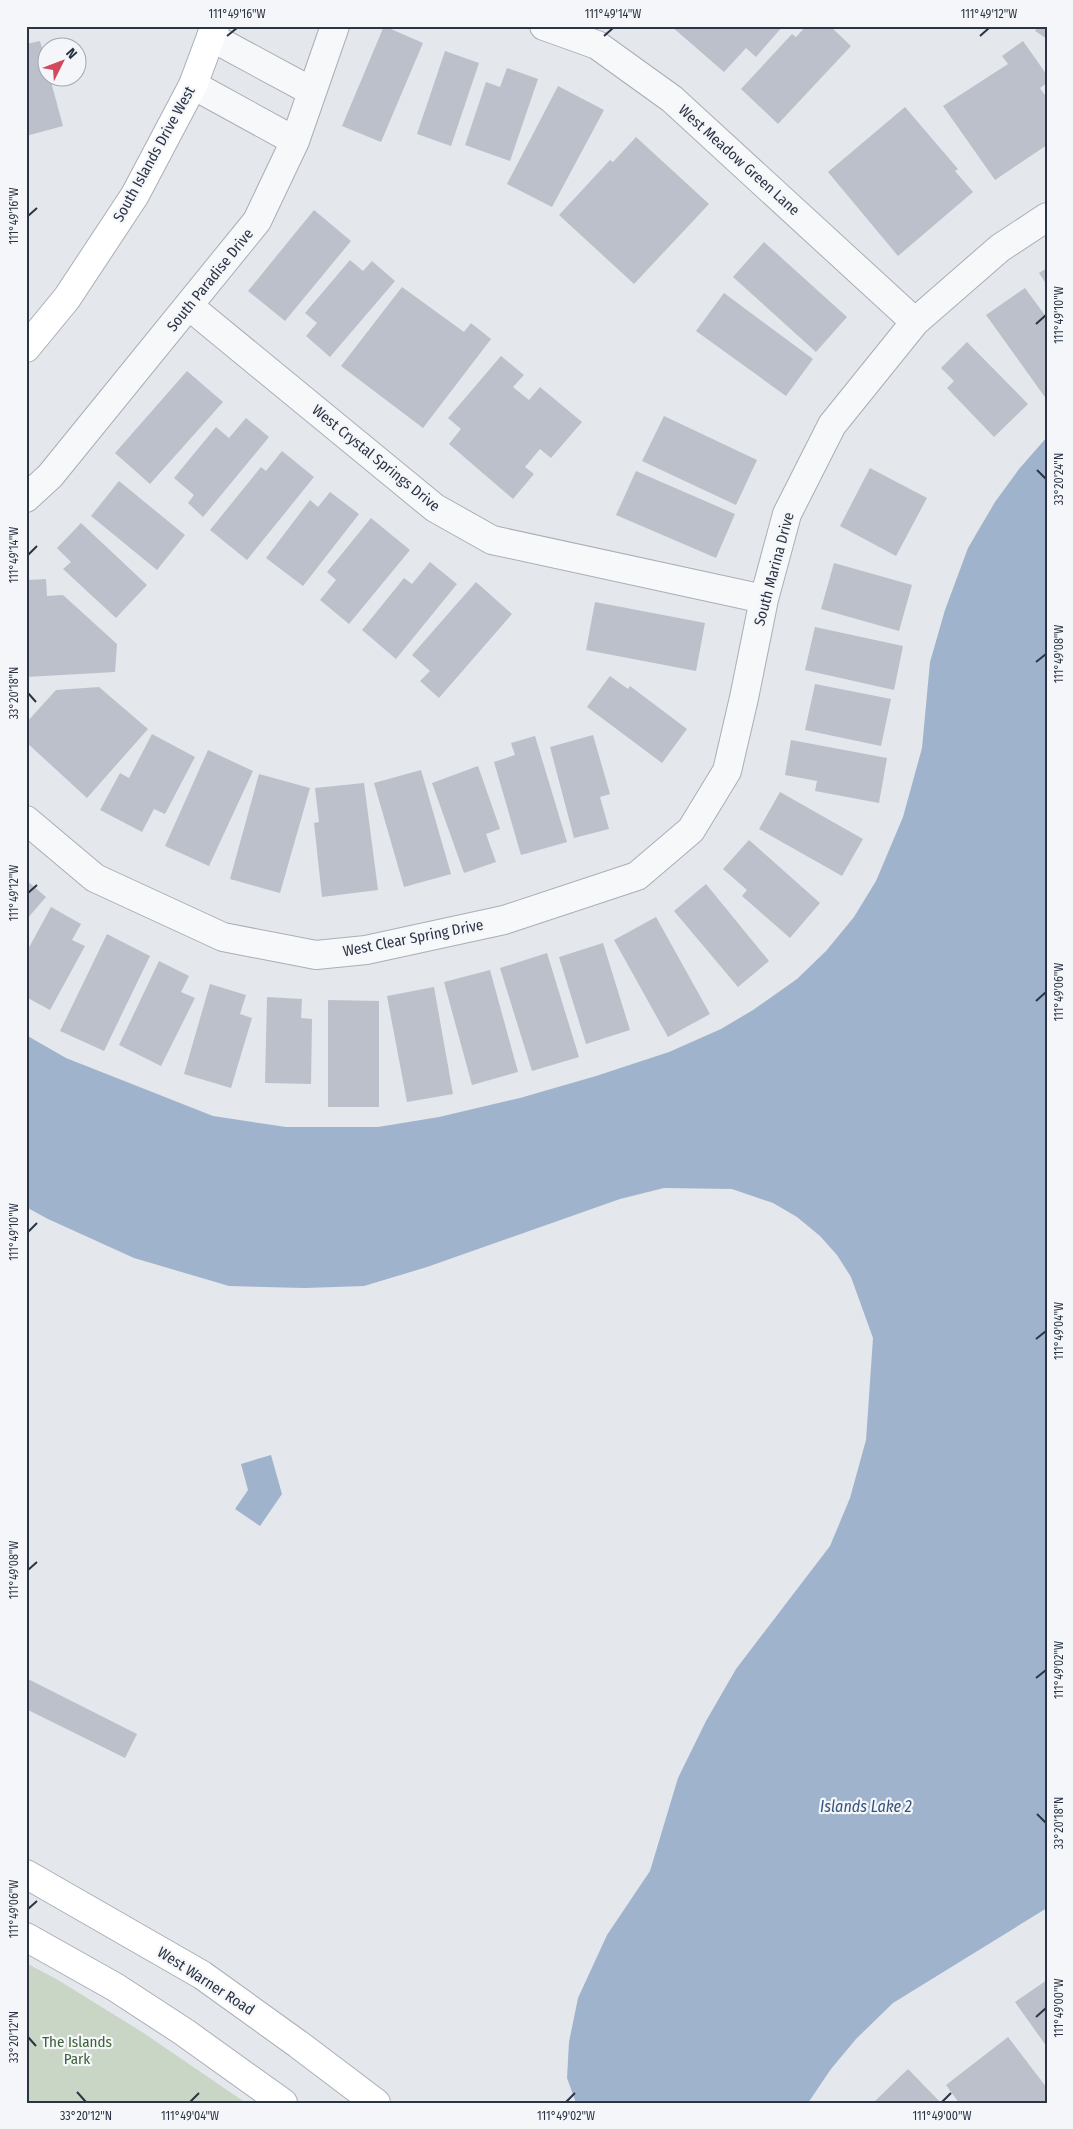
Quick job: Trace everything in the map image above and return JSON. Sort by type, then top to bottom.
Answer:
[{"type":"main road","name":"South Islands Drive West","points":[[26,348],[67,298],[135,195],[193,86],[213,31]]},
{"type":"main road","name":"West Warner Road","points":[[26,1874],[202,1975],[376,2103]]},
{"type":"main road","points":[[26,1937],[115,1987],[184,2032],[283,2103]]},
{"type":"street","name":"South Paradise Drive","points":[[26,498],[50,476],[190,306],[257,221],[295,141],[335,26]]},
{"type":"street","name":"West Meadow Green Lane","points":[[544,26],[597,45],[672,99],[915,322]]},
{"type":"street","points":[[213,31],[311,92]]},
{"type":"street","points":[[193,86],[295,141]]},
{"type":"street","name":"South Marina Drive","points":[[691,830],[727,771],[764,599],[787,514],[832,425],[915,322],[1000,248],[1047,218]]},
{"type":"street","name":"West Crystal Springs Drive","points":[[190,306],[436,508],[492,540],[764,599]]},
{"type":"street","name":"West Clear Spring Drive","points":[[26,820],[96,878],[104,882],[224,937],[316,955],[366,950],[504,920],[637,876],[691,830]]},
{"type":"green space","name":"The Islands Park","points":[[26,1963],[58,1980],[142,2032],[246,2103],[26,2103]]},
{"type":"water","name":"Islands Lake 2","points":[[1047,437],[1047,1908],[893,2003],[856,2039],[831,2069],[808,2103],[576,2103],[567,2078],[569,2042],[578,1998],[607,1935],[650,1871],[678,1778],[706,1721],[736,1669],[830,1546],[850,1498],[866,1440],[873,1338],[851,1277],[837,1255],[820,1236],[797,1217],[773,1203],[732,1189],[664,1188],[620,1199],[427,1267],[364,1286],[305,1288],[229,1286],[134,1258],[26,1207],[26,1035],[66,1058],[213,1116],[286,1127],[378,1127],[439,1117],[520,1098],[669,1052],[721,1029],[753,1010],[797,979],[826,951],[854,917],[876,881],[903,817],[922,748],[930,662],[945,610],[968,548],[995,502],[1019,469]]},
{"type":"water","points":[[271,1455],[282,1494],[260,1526],[235,1509],[248,1490],[241,1464]]},
{"type":"building","points":[[384,26],[423,43],[381,142],[342,126]]},
{"type":"building","points":[[671,26],[783,26],[756,57],[746,48],[724,72]]},
{"type":"building","points":[[806,26],[830,26],[851,46],[778,124],[741,89],[792,34],[796,37]]},
{"type":"building","points":[[1038,26],[1047,26],[1047,39],[1035,31]]},
{"type":"building","points":[[38,41],[38,88],[53,88],[63,126],[26,136],[26,44]]},
{"type":"building","points":[[1023,41],[1047,75],[1047,83],[1040,88],[1047,98],[1047,145],[995,180],[943,106],[1008,64],[1002,56]]},
{"type":"building","points":[[445,51],[479,63],[451,146],[417,134]]},
{"type":"building","points":[[507,68],[538,79],[510,161],[465,145],[486,82],[500,87]]},
{"type":"building","points":[[558,86],[604,110],[552,207],[507,184]]},
{"type":"building","points":[[905,107],[958,169],[955,171],[973,192],[898,256],[828,172]]},
{"type":"building","points":[[636,137],[709,204],[634,284],[559,215],[610,160],[613,162]]},
{"type":"building","points":[[314,210],[351,241],[285,321],[248,291]]},
{"type":"building","points":[[764,242],[847,317],[816,352],[733,277]]},
{"type":"building","points":[[350,260],[363,271],[372,261],[395,281],[330,357],[306,336],[317,323],[305,313]]},
{"type":"building","points":[[1047,268],[1047,285],[1039,273]]},
{"type":"building","points":[[402,287],[464,332],[471,323],[491,339],[423,428],[341,366]]},
{"type":"building","points":[[1025,288],[1047,318],[1047,400],[986,315]]},
{"type":"building","points":[[724,293],[813,359],[786,396],[696,331]]},
{"type":"building","points":[[967,342],[1028,404],[994,437],[947,388],[954,381],[941,368]]},
{"type":"building","points":[[501,356],[524,375],[513,387],[529,400],[540,387],[582,422],[551,458],[540,449],[525,467],[534,474],[513,499],[449,444],[461,429],[448,418]]},
{"type":"building","points":[[187,371],[223,402],[150,484],[115,453]]},
{"type":"building","points":[[664,416],[757,460],[736,505],[642,461]]},
{"type":"building","points":[[246,418],[269,437],[203,517],[188,503],[194,495],[174,478],[216,427],[229,438]]},
{"type":"building","points":[[282,451],[314,477],[247,560],[210,530],[261,467],[266,471]]},
{"type":"building","points":[[870,468],[927,498],[896,556],[840,526]]},
{"type":"building","points":[[636,471],[735,514],[716,558],[616,515]]},
{"type":"building","points":[[119,481],[185,535],[157,570],[91,516]]},
{"type":"building","points":[[330,492],[359,514],[303,586],[266,558],[310,500],[318,507]]},
{"type":"building","points":[[371,518],[410,550],[349,624],[320,600],[336,580],[327,572]]},
{"type":"building","points":[[81,523],[147,585],[116,618],[63,569],[71,562],[57,548]]},
{"type":"building","points":[[430,562],[457,584],[396,659],[362,630],[404,578],[412,584]]},
{"type":"building","points":[[834,563],[912,585],[899,631],[821,609]]},
{"type":"building","points":[[46,579],[47,596],[63,595],[117,644],[115,672],[26,677],[26,580]]},
{"type":"building","points":[[476,582],[512,614],[439,698],[420,681],[430,671],[412,655]]},
{"type":"building","points":[[595,602],[705,623],[696,671],[586,650]]},
{"type":"building","points":[[815,627],[903,646],[894,690],[805,670]]},
{"type":"building","points":[[610,676],[628,689],[630,686],[687,729],[662,763],[587,707]]},
{"type":"building","points":[[815,684],[891,699],[881,746],[805,730]]},
{"type":"building","points":[[99,687],[148,729],[87,798],[26,742],[26,723],[56,690]]},
{"type":"building","points":[[152,734],[195,757],[165,814],[154,809],[142,832],[100,810],[120,773],[129,778]]},
{"type":"building","points":[[593,735],[610,794],[600,797],[609,829],[574,838],[550,747]]},
{"type":"building","points":[[535,736],[567,842],[521,855],[494,762],[515,755],[511,743]]},
{"type":"building","points":[[791,740],[887,758],[879,803],[815,791],[817,781],[785,775]]},
{"type":"building","points":[[208,750],[253,771],[209,866],[165,846]]},
{"type":"building","points":[[478,766],[500,829],[486,834],[496,862],[464,873],[432,783]]},
{"type":"building","points":[[421,770],[451,874],[404,887],[374,783]]},
{"type":"building","points":[[259,774],[310,788],[280,893],[230,879]]},
{"type":"building","points":[[364,783],[378,890],[322,897],[314,823],[319,822],[315,788]]},
{"type":"building","points":[[780,792],[863,839],[842,876],[759,829]]},
{"type":"building","points":[[749,840],[820,903],[790,938],[742,896],[747,890],[723,869]]},
{"type":"building","points":[[26,880],[46,897],[26,920]]},
{"type":"building","points":[[706,884],[769,961],[738,987],[674,911]]},
{"type":"building","points":[[51,907],[81,924],[72,940],[85,946],[50,1010],[26,997],[26,953]]},
{"type":"building","points":[[656,917],[710,1014],[668,1037],[614,940]]},
{"type":"building","points":[[107,934],[150,956],[104,1051],[60,1031]]},
{"type":"building","points":[[603,943],[630,1030],[586,1044],[559,957]]},
{"type":"building","points":[[547,953],[579,1057],[532,1071],[500,968]]},
{"type":"building","points":[[159,961],[189,976],[181,992],[195,998],[161,1066],[119,1045]]},
{"type":"building","points":[[490,970],[518,1072],[472,1085],[444,982]]},
{"type":"building","points":[[210,984],[246,995],[240,1014],[252,1018],[231,1088],[184,1074]]},
{"type":"building","points":[[434,987],[453,1094],[407,1102],[387,996]]},
{"type":"building","points":[[267,997],[302,999],[301,1018],[312,1019],[311,1084],[265,1083]]},
{"type":"building","points":[[328,1000],[379,1001],[379,1107],[328,1107]]},
{"type":"building","points":[[26,1678],[137,1734],[125,1758],[26,1709]]},
{"type":"building","points":[[1047,1980],[1047,2047],[1015,2002]]},
{"type":"building","points":[[1008,2037],[1047,2088],[1047,2103],[959,2103],[946,2085]]},
{"type":"building","points":[[908,2069],[941,2103],[873,2103]]}]
